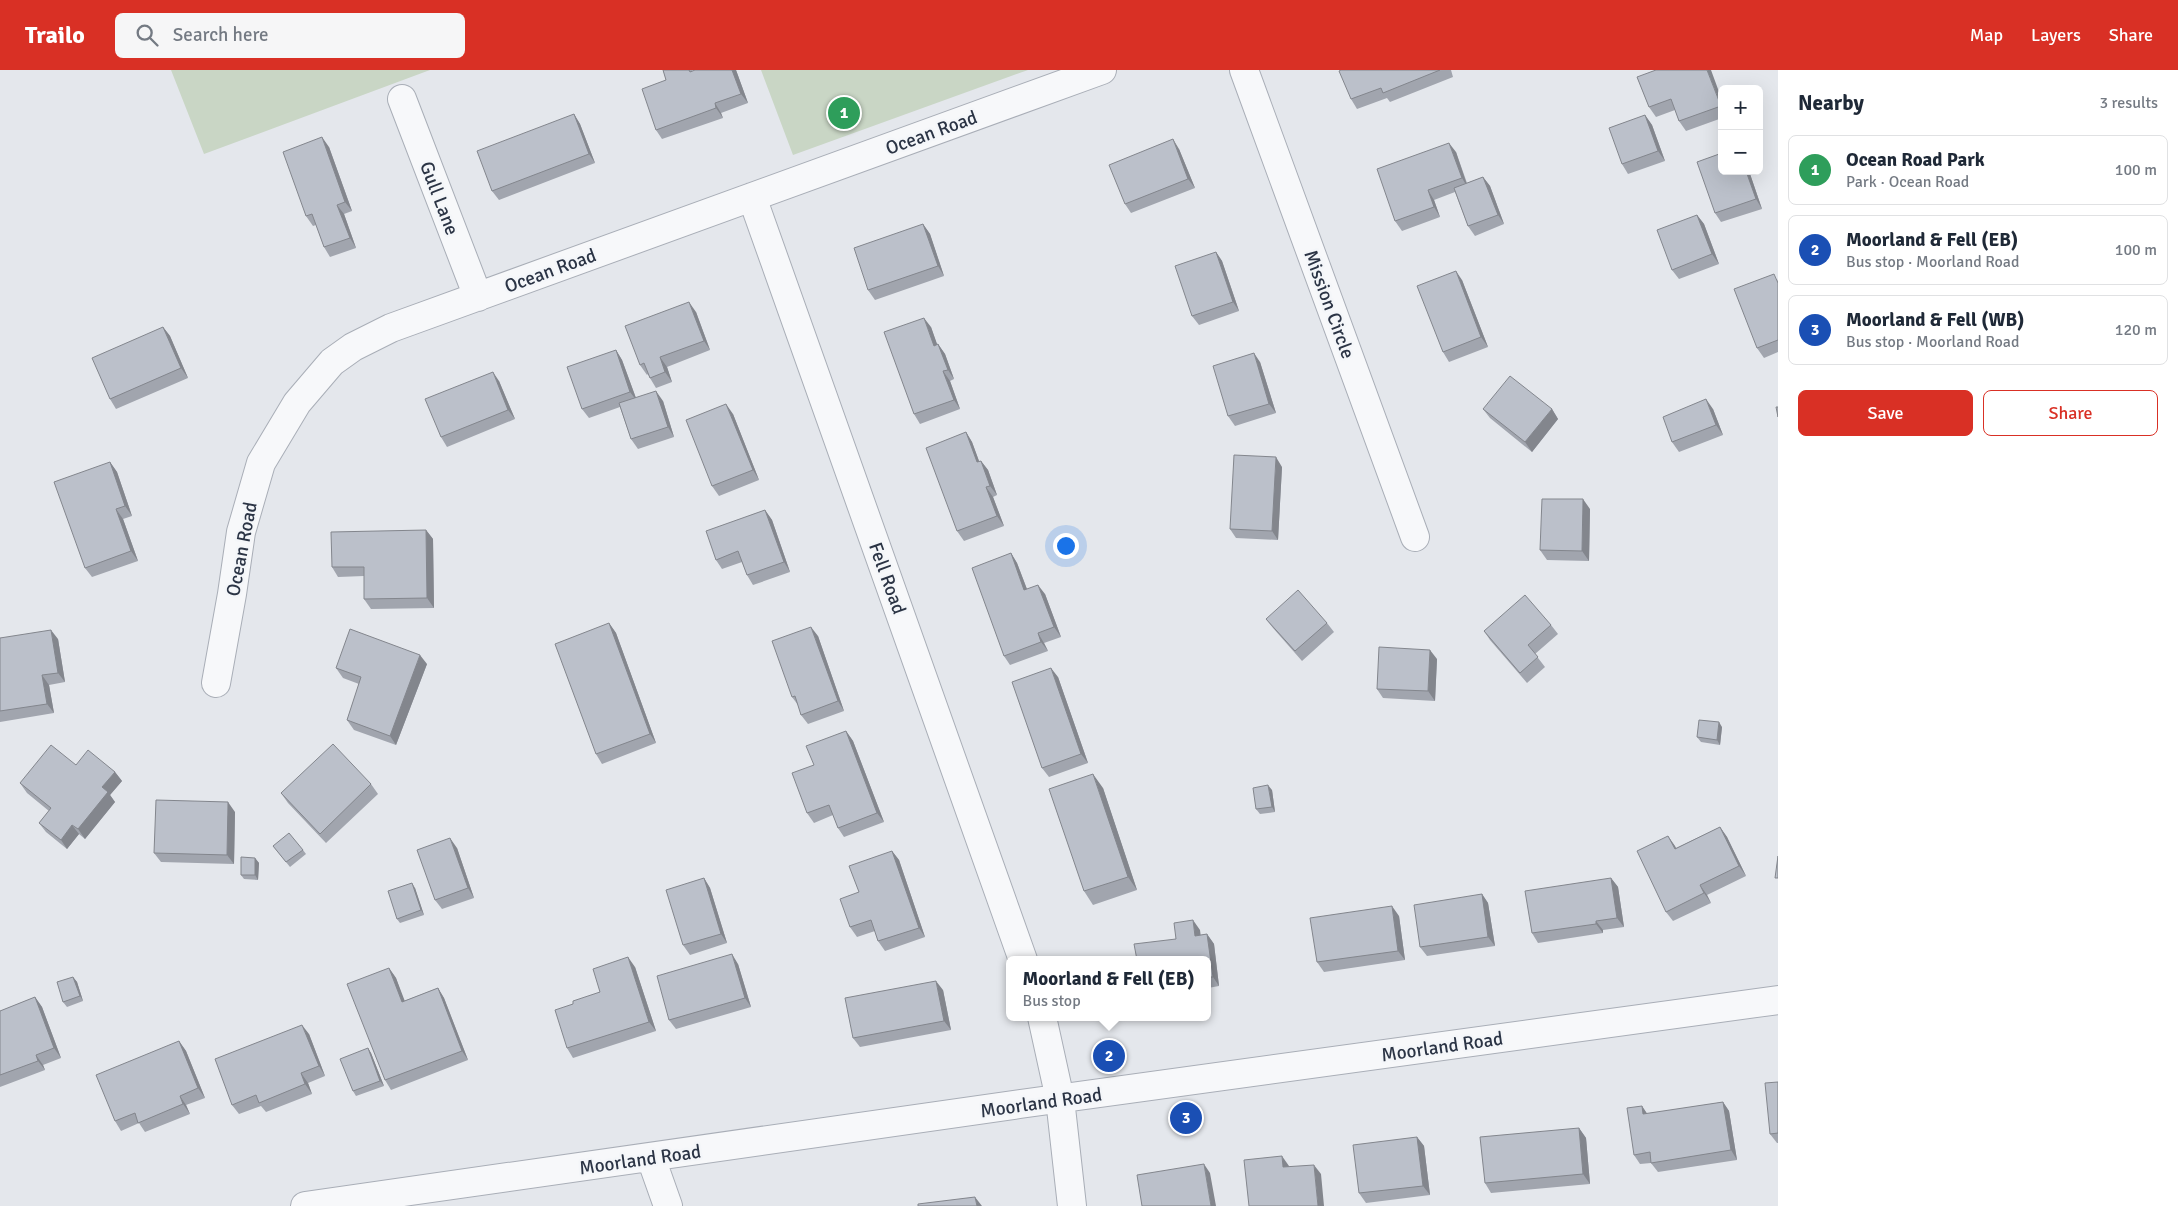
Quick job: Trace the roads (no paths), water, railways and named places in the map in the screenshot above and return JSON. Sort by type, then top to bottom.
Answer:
[{"type":"street","name":"Ocean Road","points":[[216,683],[241,532],[260,464],[297,403],[332,362],[354,347],[391,328],[1102,70]]},
{"type":"street","name":"Mission Circle","points":[[1244,70],[1415,537]]},
{"type":"street","name":"Gull Lane","points":[[402,99],[478,297]]},
{"type":"street","name":"Fell Road","points":[[752,197],[1022,956]]},
{"type":"street","name":"Moorland Road","points":[[305,1206],[1778,1000]]},
{"type":"street","points":[[1043,1021],[1060,1099],[1072,1206]]},
{"type":"street","points":[[650,1158],[668,1206]]},
{"type":"place","name":"Ocean Road Park","points":[[844,113]]},
{"type":"place","name":"Moorland & Fell (EB)","points":[[1109,1056]]},
{"type":"place","name":"Moorland & Fell (WB)","points":[[1186,1118]]}]
